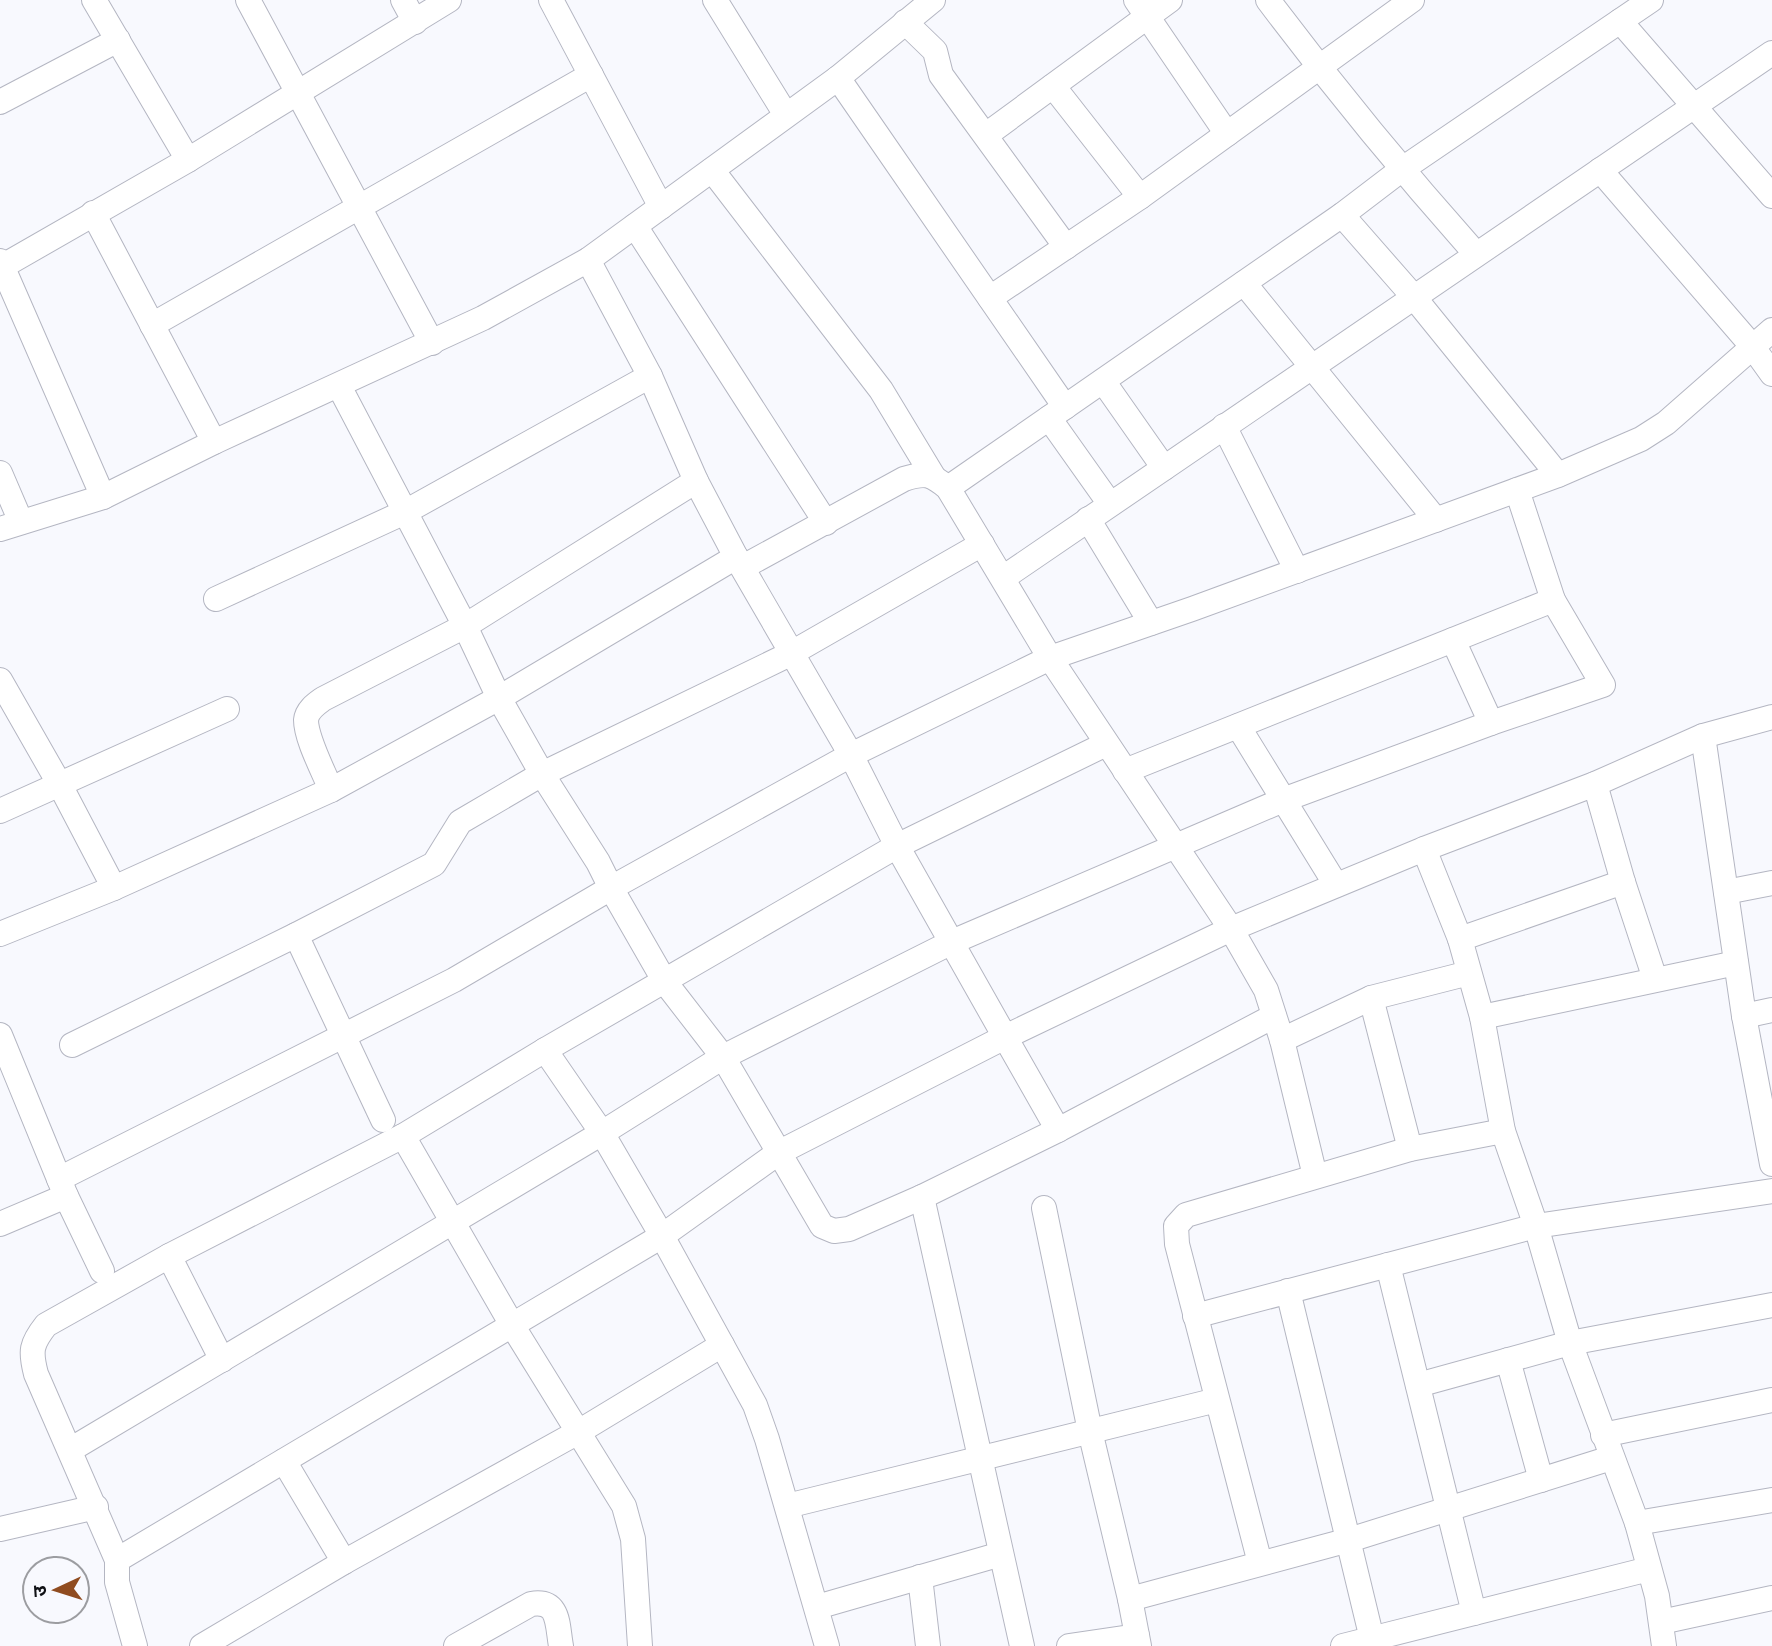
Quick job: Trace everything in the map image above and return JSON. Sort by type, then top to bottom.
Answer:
[{"type":"street","points":[[94,0],[188,160]]},
{"type":"street","points":[[248,0],[432,343]]},
{"type":"street","points":[[403,0],[415,22]]},
{"type":"street","points":[[103,497],[1,264],[188,160],[449,0]]},
{"type":"street","points":[[551,0],[661,207]]},
{"type":"street","points":[[715,0],[786,115]]},
{"type":"street","points":[[0,473],[11,526],[103,497],[214,442],[483,318],[588,260],[838,78],[933,0]]},
{"type":"street","points":[[986,135],[1053,86],[1142,8],[1170,0]]},
{"type":"street","points":[[1268,0],[1318,68],[1401,170],[1476,254]]},
{"type":"street","points":[[941,482],[1057,413],[1342,215],[1401,170],[1651,0]]},
{"type":"street","points":[[990,298],[1139,197],[1409,1]]},
{"type":"street","points":[[1142,8],[1227,134]]},
{"type":"street","points":[[1620,21],[1772,196]]},
{"type":"street","points":[[905,22],[935,51],[941,75],[1066,247]]},
{"type":"street","points":[[0,102],[118,40]]},
{"type":"street","points":[[1003,578],[1772,53]]},
{"type":"street","points":[[152,325],[591,75]]},
{"type":"street","points":[[838,78],[990,298],[1110,504]]},
{"type":"street","points":[[1053,86],[1139,197]]},
{"type":"street","points":[[712,170],[881,390],[982,544],[1050,658],[1231,929],[1266,990],[1282,1041],[1315,1175]]},
{"type":"street","points":[[1600,170],[1752,346],[1772,374]]},
{"type":"street","points":[[93,213],[214,442]]},
{"type":"street","points":[[1342,215],[1413,296],[1558,475]]},
{"type":"street","points":[[635,226],[826,523]]},
{"type":"street","points":[[588,260],[650,376],[696,481],[790,654],[851,755],[897,846],[1058,1130]]},
{"type":"street","points":[[1244,283],[1436,520]]},
{"type":"street","points":[[0,1224],[63,1187],[453,980],[611,887],[851,755],[1050,658],[1558,475],[1641,439],[1666,423],[1772,330]]},
{"type":"street","points":[[215,600],[405,512],[650,376]]},
{"type":"street","points":[[1103,381],[1164,468]]},
{"type":"street","points":[[339,386],[465,626],[499,698],[542,774],[592,853],[665,982],[723,1057],[822,1226],[834,1231],[849,1229],[922,1197],[1058,1130],[1274,1016]]},
{"type":"street","points":[[1224,426],[1297,571]]},
{"type":"street","points":[[0,934],[114,888],[331,790],[740,562],[826,523],[904,479],[919,474],[941,482]]},
{"type":"street","points":[[331,790],[310,738],[306,719],[312,707],[465,626],[696,481]]},
{"type":"street","points":[[70,1450],[602,1133],[723,1057],[952,942],[1283,800],[1491,723],[1603,685],[1553,600],[1517,490]]},
{"type":"street","points":[[1088,519],[1151,623]]},
{"type":"street","points":[[72,1045],[433,864],[460,822],[542,774],[790,654],[982,544]]},
{"type":"street","points":[[1125,771],[1553,600]]},
{"type":"street","points":[[1453,640],[1491,723]]},
{"type":"street","points":[[0,680],[60,785],[114,888]]},
{"type":"street","points":[[0,811],[227,709]]},
{"type":"street","points":[[117,1560],[662,1236],[778,1153],[1005,1037],[1231,929],[1336,885],[1595,784],[1703,737],[1772,718]]},
{"type":"street","points":[[1238,726],[1336,885]]},
{"type":"street","points":[[1703,737],[1744,1016],[1772,1164]]},
{"type":"street","points":[[135,1646],[117,1582],[117,1560],[36,1374],[32,1356],[35,1339],[46,1325],[169,1256],[403,1136],[545,1050],[897,846],[1106,744]]},
{"type":"street","points":[[1595,784],[1655,979]]},
{"type":"street","points":[[1424,849],[1460,939],[1482,1017],[1503,1131],[1536,1226],[1570,1343],[1637,1523],[1650,1569],[1663,1634],[1772,1598]]},
{"type":"street","points":[[1460,939],[1623,882]]},
{"type":"street","points":[[1726,892],[1772,883]]},
{"type":"street","points":[[296,935],[383,1120]]},
{"type":"street","points":[[1482,1017],[1736,963]]},
{"type":"street","points":[[1282,1041],[1371,998],[1469,973]]},
{"type":"street","points":[[1371,998],[1410,1149]]},
{"type":"street","points":[[1744,1016],[1772,1010]]},
{"type":"street","points":[[0,1035],[8,1079],[102,1271]]},
{"type":"street","points":[[545,1050],[602,1133],[755,1405],[827,1646]]},
{"type":"street","points":[[1260,1563],[1177,1244],[1176,1226],[1186,1215],[1315,1175],[1410,1149],[1503,1131]]},
{"type":"street","points":[[403,1136],[512,1325],[624,1506],[630,1522],[640,1646]]},
{"type":"street","points":[[1195,1316],[1536,1226],[1772,1191]]},
{"type":"street","points":[[922,1197],[1021,1646]]},
{"type":"street","points":[[1044,1208],[1090,1431],[1138,1641],[1069,1646]]},
{"type":"street","points":[[169,1256],[222,1360]]},
{"type":"street","points":[[1388,1265],[1474,1613]]},
{"type":"street","points":[[1288,1291],[1372,1639]]},
{"type":"street","points":[[1418,1385],[1570,1343],[1772,1305]]},
{"type":"street","points":[[202,1646],[344,1562],[580,1432],[722,1345]]},
{"type":"street","points":[[1508,1360],[1541,1480]]},
{"type":"street","points":[[787,1506],[1217,1400]]},
{"type":"street","points":[[1603,1434],[1772,1400]]},
{"type":"street","points":[[1130,1598],[1349,1539],[1611,1458]]},
{"type":"street","points":[[284,1461],[344,1562]]},
{"type":"street","points":[[1637,1523],[1772,1500]]},
{"type":"street","points":[[0,1529],[96,1507]]},
{"type":"street","points":[[817,1607],[1001,1554]]},
{"type":"street","points":[[1343,1646],[1650,1569]]},
{"type":"street","points":[[920,1577],[929,1646]]},
{"type":"street","points":[[456,1646],[531,1604],[542,1602],[550,1606],[555,1614],[561,1646]]}]
